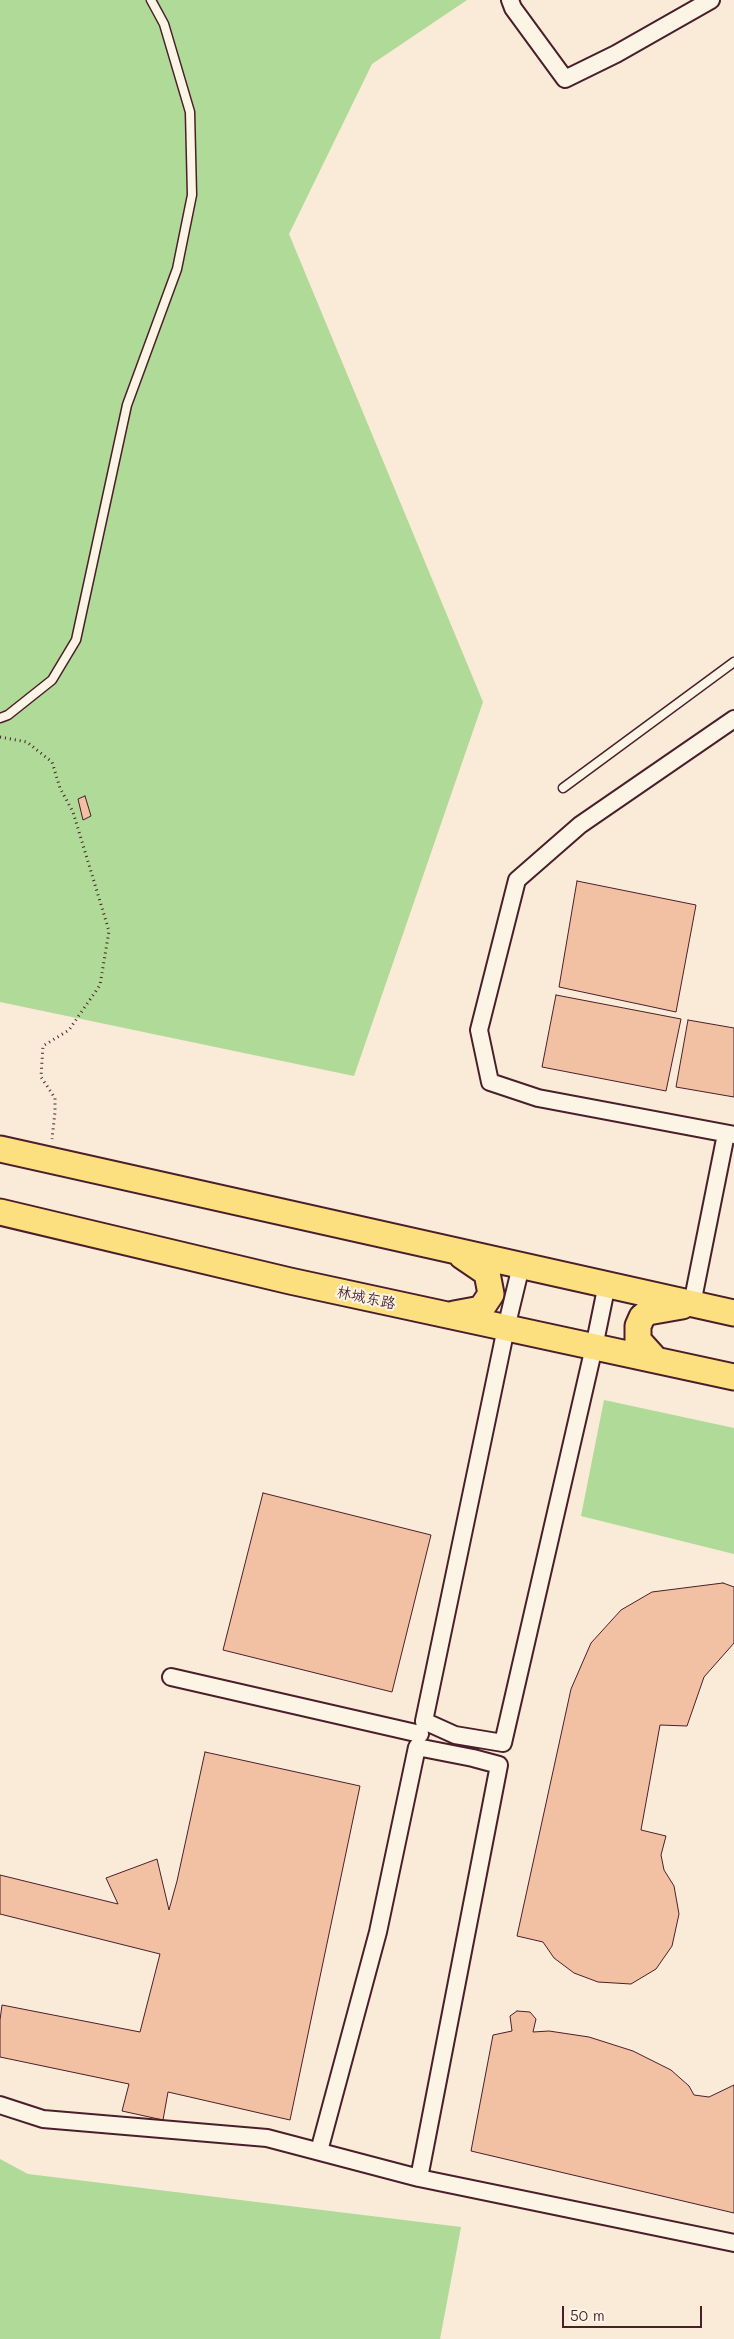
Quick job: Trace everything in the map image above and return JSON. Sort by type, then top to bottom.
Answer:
[{"type":"main road","points":[[0,1149],[734,1313]]},
{"type":"main road","name":"林城东路","points":[[0,1212],[290,1281],[734,1376]]},
{"type":"main road","points":[[447,1315],[477,1311],[485,1305],[491,1294],[490,1281],[486,1273],[453,1250]]},
{"type":"main road","points":[[656,1360],[638,1340],[636,1333],[642,1317],[654,1310],[692,1304]]},
{"type":"street","points":[[510,0],[513,8],[565,79],[616,54],[711,0]]},
{"type":"street","points":[[692,1304],[730,1134],[538,1098],[490,1082],[479,1030],[518,880],[580,825],[734,719]]},
{"type":"street","points":[[319,2152],[378,1932],[520,1266]]},
{"type":"street","points":[[419,2178],[503,1743],[607,1284]]},
{"type":"street","points":[[171,1677],[421,1734],[455,1735],[503,1743]]},
{"type":"street","points":[[421,1734],[473,1758],[499,1765]]},
{"type":"street","points":[[0,2105],[44,2119],[267,2138],[419,2178],[734,2243]]},
{"type":"lane","points":[[0,718],[8,715],[52,680],[76,640],[127,405],[177,269],[192,195],[190,112],[164,24],[152,0]]},
{"type":"lane","points":[[563,788],[734,662]]},
{"type":"path","points":[[0,737],[27,742],[52,762],[60,788],[73,812],[109,931],[100,985],[69,1030],[43,1046],[41,1077],[55,1098],[56,1112],[49,1160]]},
{"type":"green space","points":[[0,0],[467,0],[372,64],[289,234],[483,702],[354,1076],[0,1002]]},
{"type":"green space","points":[[604,1400],[734,1428],[734,1554],[581,1516]]},
{"type":"green space","points":[[0,2159],[28,2174],[461,2227],[440,2339],[0,2339]]},
{"type":"building","points":[[85,796],[91,816],[83,820],[78,799]]},
{"type":"building","points":[[577,881],[696,905],[676,1012],[559,987]]},
{"type":"building","points":[[556,995],[681,1019],[666,1091],[542,1067]]},
{"type":"building","points":[[688,1020],[734,1028],[734,1097],[676,1087]]},
{"type":"building","points":[[263,1493],[431,1535],[392,1692],[223,1650]]},
{"type":"building","points":[[723,1583],[734,1587],[734,1643],[704,1677],[687,1726],[660,1725],[641,1830],[666,1836],[661,1855],[664,1870],[674,1886],[679,1914],[672,1946],[656,1969],[631,1984],[598,1982],[574,1973],[554,1958],[543,1942],[517,1936],[571,1689],[591,1643],[621,1610],[652,1592]]},
{"type":"building","points":[[205,1752],[360,1786],[290,2120],[168,2092],[163,2120],[122,2111],[129,2084],[0,2057],[2,2005],[140,2032],[160,1954],[0,1914],[0,1875],[118,1904],[106,1878],[157,1859],[169,1910]]},
{"type":"building","points":[[517,2011],[530,2012],[536,2019],[533,2032],[549,2031],[589,2037],[633,2051],[671,2070],[689,2086],[694,2095],[709,2097],[734,2085],[734,2213],[471,2151],[493,2035],[512,2031],[510,2016]]}]
